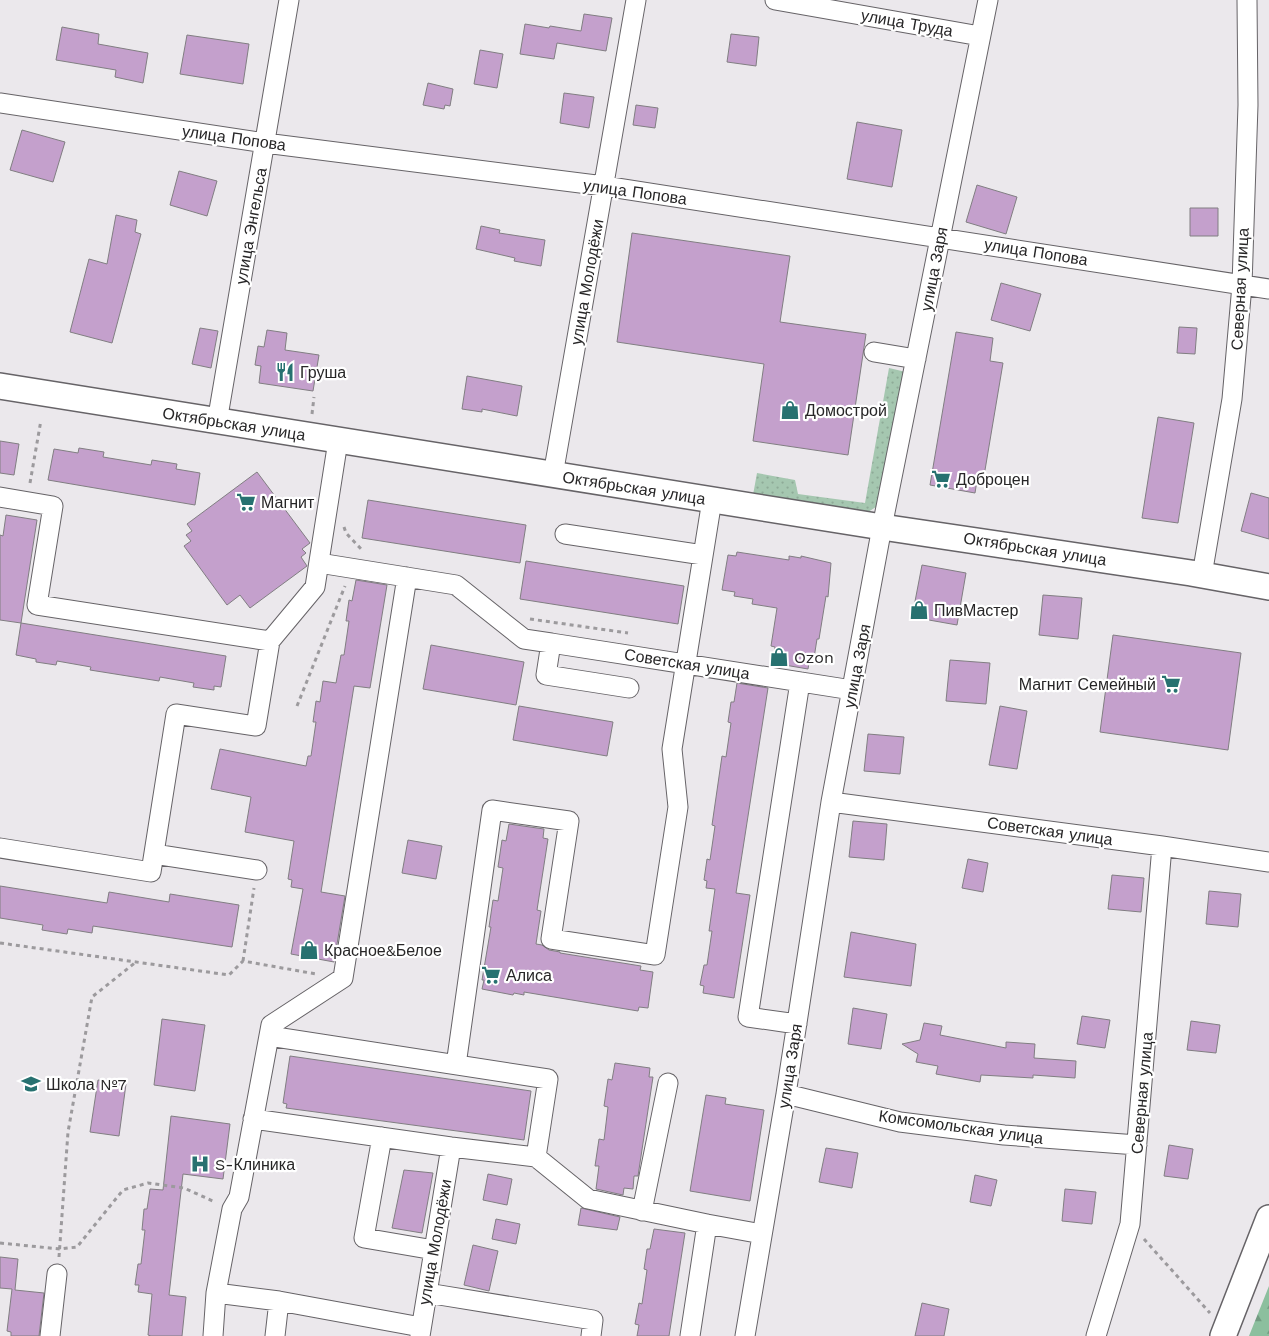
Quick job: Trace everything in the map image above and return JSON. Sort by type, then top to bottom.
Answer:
[{"type":"main road","name":"Октябрьская улица","points":[[0,386],[217,422],[1269,587]]},
{"type":"main road","points":[[1224,1333],[1269,1218]]},
{"type":"street","name":"улица Энгельса","points":[[217,422],[289,0]]},
{"type":"street","name":"улица Молодёжи","points":[[553,475],[636,0]]},
{"type":"street","name":"улица Труда","points":[[775,0],[980,36]]},
{"type":"street","name":"улица Заря","points":[[745,1336],[786,1094],[831,802],[882,527],[988,0]]},
{"type":"street","name":"Северная улица","points":[[1202,575],[1232,399],[1242,285],[1248,105],[1247,0]]},
{"type":"street","name":"улица Попова","points":[[0,103],[265,143],[604,186],[940,237],[1269,290]]},
{"type":"street","points":[[874,352],[916,359]]},
{"type":"street","points":[[0,848],[151,872],[176,714],[256,726],[270,642],[315,587],[338,441]]},
{"type":"street","points":[[0,498],[53,506],[37,605],[270,642]]},
{"type":"street","points":[[456,1065],[492,810],[569,821],[551,939],[655,955],[678,807],[672,749],[712,500]]},
{"type":"street","points":[[565,534],[703,555]]},
{"type":"street","name":"Советская улица","points":[[319,564],[456,585],[524,639],[852,690]]},
{"type":"street","points":[[213,1336],[216,1293],[232,1209],[239,1197],[271,1025],[343,978],[407,577]]},
{"type":"street","points":[[551,643],[546,675],[628,688]]},
{"type":"street","points":[[797,1024],[748,1017],[800,682]]},
{"type":"street","name":"Советская улица","points":[[831,802],[1269,862]]},
{"type":"street","name":"Северная улица","points":[[1096,1336],[1130,1224],[1162,846]]},
{"type":"street","points":[[154,854],[257,870]]},
{"type":"street","points":[[269,1036],[548,1080],[536,1157]]},
{"type":"street","points":[[642,1210],[668,1084]]},
{"type":"street","name":"Комсомольская улица","points":[[786,1094],[900,1122],[1004,1135],[1137,1145]]},
{"type":"street","points":[[254,1119],[536,1157],[588,1199],[762,1234]]},
{"type":"street","points":[[382,1137],[364,1238],[434,1250]]},
{"type":"street","name":"улица Молодёжи","points":[[420,1331],[452,1147]]},
{"type":"street","points":[[690,1336],[707,1224]]},
{"type":"street","points":[[50,1336],[57,1274]]},
{"type":"street","points":[[216,1293],[279,1301],[420,1331]]},
{"type":"street","points":[[427,1293],[593,1320],[591,1336]]},
{"type":"street","points":[[275,1336],[279,1301]]},
{"type":"path","points":[[27,502],[41,420]]},
{"type":"path","points":[[297,706],[360,549]]},
{"type":"path","points":[[0,943],[229,975],[243,961],[257,870]]},
{"type":"path","points":[[243,961],[343,978]]},
{"type":"path","points":[[57,1274],[68,1132],[92,997],[136,962]]},
{"type":"path","points":[[0,1243],[60,1249],[77,1248],[123,1190],[148,1183],[184,1188],[232,1209]]},
{"type":"path","points":[[1130,1224],[1224,1333]]},
{"type":"green space","points":[[889,368],[906,372],[879,505],[865,514],[753,495],[757,473],[795,480],[798,494],[865,503]]},
{"type":"green space","points":[[1269,1286],[1269,1336],[1249,1336]]},
{"type":"building","points":[[584,14],[612,18],[606,51],[557,43],[554,59],[520,54],[525,24],[581,31]]},
{"type":"building","points":[[62,27],[99,34],[98,44],[148,53],[143,83],[115,77],[116,70],[56,60]]},
{"type":"building","points":[[731,34],[759,37],[756,66],[727,62]]},
{"type":"building","points":[[187,35],[249,44],[243,84],[180,74]]},
{"type":"building","points":[[480,50],[503,54],[497,88],[474,84]]},
{"type":"building","points":[[428,83],[453,89],[450,106],[445,105],[444,109],[423,105]]},
{"type":"building","points":[[564,93],[594,97],[589,128],[560,123]]},
{"type":"building","points":[[636,105],[658,108],[655,128],[633,125]]},
{"type":"building","points":[[857,122],[902,130],[892,187],[847,179]]},
{"type":"building","points":[[22,130],[65,142],[53,182],[10,170]]},
{"type":"building","points":[[179,171],[217,181],[207,216],[170,205]]},
{"type":"building","points":[[977,185],[1017,197],[1006,234],[966,222]]},
{"type":"building","points":[[1190,208],[1218,208],[1218,236],[1190,236]]},
{"type":"building","points":[[116,215],[137,220],[135,232],[141,234],[112,343],[70,332],[89,259],[107,264]]},
{"type":"building","points":[[481,226],[500,230],[499,233],[545,240],[541,266],[514,261],[515,258],[476,249]]},
{"type":"building","points":[[632,233],[790,256],[780,322],[866,334],[848,455],[753,441],[764,364],[617,342]]},
{"type":"building","points":[[1001,283],[1041,294],[1030,331],[991,320]]},
{"type":"building","points":[[1179,327],[1197,328],[1195,354],[1177,353]]},
{"type":"building","points":[[200,328],[218,331],[211,368],[192,364]]},
{"type":"building","points":[[267,330],[287,333],[285,350],[319,355],[313,391],[259,383],[261,366],[255,365],[258,346],[264,347]]},
{"type":"building","points":[[956,332],[993,338],[990,361],[1003,363],[984,476],[978,474],[975,493],[930,485]]},
{"type":"building","points":[[467,376],[522,386],[517,416],[482,409],[482,412],[462,409]]},
{"type":"building","points":[[1158,417],[1194,423],[1178,523],[1142,518]]},
{"type":"building","points":[[0,441],[19,444],[14,475],[0,473]]},
{"type":"building","points":[[79,448],[104,452],[103,457],[151,465],[152,460],[177,464],[176,469],[200,473],[195,505],[48,480],[54,449],[78,453]]},
{"type":"building","points":[[257,472],[310,543],[302,549],[306,553],[301,557],[307,566],[250,608],[240,595],[227,605],[184,546],[191,541],[186,535],[192,531],[187,524]]},
{"type":"building","points":[[1251,493],[1269,498],[1269,539],[1241,531]]},
{"type":"building","points":[[368,500],[526,525],[520,563],[362,538]]},
{"type":"building","points":[[6,515],[37,520],[21,623],[0,620],[0,535],[3,536]]},
{"type":"building","points":[[737,552],[789,560],[789,556],[801,558],[801,556],[831,563],[828,597],[826,596],[819,639],[817,639],[814,658],[810,657],[808,669],[773,663],[775,647],[771,646],[777,608],[752,604],[753,599],[734,596],[735,592],[722,590],[728,555],[736,556]]},
{"type":"building","points":[[526,561],[684,586],[678,624],[520,599]]},
{"type":"building","points":[[922,565],[966,573],[957,625],[912,617]]},
{"type":"building","points":[[356,580],[387,585],[370,688],[354,686],[321,892],[345,896],[334,962],[291,954],[303,889],[291,887],[292,880],[288,879],[294,841],[245,832],[251,797],[211,789],[220,749],[306,766],[308,756],[311,756],[316,722],[313,722],[316,701],[320,702],[323,681],[336,683],[341,655],[344,655],[349,621],[346,621],[349,600],[352,601]]},
{"type":"building","points":[[1043,595],[1082,598],[1078,639],[1039,635]]},
{"type":"building","points":[[21,623],[226,656],[221,687],[214,686],[214,690],[193,687],[194,683],[160,677],[159,681],[90,670],[91,667],[57,661],[56,665],[36,662],[36,659],[16,655]]},
{"type":"building","points":[[1113,635],[1241,653],[1228,750],[1100,732]]},
{"type":"building","points":[[431,645],[524,662],[516,705],[423,689]]},
{"type":"building","points":[[950,660],[990,663],[986,704],[946,701]]},
{"type":"building","points":[[737,683],[768,688],[736,893],[750,895],[734,998],[703,993],[704,986],[700,985],[704,965],[707,965],[712,931],[709,931],[715,889],[706,888],[707,881],[704,880],[707,859],[710,860],[715,826],[712,825],[722,756],[726,757],[731,723],[728,722],[731,702],[734,702]]},
{"type":"building","points":[[519,706],[613,722],[607,756],[513,740]]},
{"type":"building","points":[[1000,706],[1027,711],[1017,769],[989,765]]},
{"type":"building","points":[[868,734],[904,737],[900,774],[864,771]]},
{"type":"building","points":[[853,821],[887,824],[884,860],[849,857]]},
{"type":"building","points":[[509,824],[544,829],[543,838],[548,839],[537,910],[541,911],[536,944],[560,953],[641,966],[640,970],[653,972],[648,1008],[639,1007],[638,1011],[524,992],[524,995],[514,993],[513,995],[482,989],[493,900],[498,901],[503,868],[498,867],[502,840],[506,841]]},
{"type":"building","points":[[408,840],[442,846],[436,879],[402,873]]},
{"type":"building","points":[[968,859],[988,863],[983,892],[962,888]]},
{"type":"building","points":[[1112,875],[1144,878],[1141,912],[1108,909]]},
{"type":"building","points":[[0,886],[107,903],[109,892],[169,902],[170,894],[239,905],[232,947],[93,926],[92,933],[68,929],[67,934],[42,930],[43,925],[0,918]]},
{"type":"building","points":[[1209,891],[1241,894],[1238,927],[1206,924]]},
{"type":"building","points":[[851,932],[916,944],[911,986],[844,977]]},
{"type":"building","points":[[853,1008],[887,1014],[881,1049],[848,1044]]},
{"type":"building","points":[[1082,1016],[1110,1020],[1105,1048],[1077,1044]]},
{"type":"building","points":[[162,1019],[205,1025],[195,1091],[154,1085]]},
{"type":"building","points":[[1191,1021],[1220,1025],[1216,1053],[1187,1050]]},
{"type":"building","points":[[924,1023],[942,1026],[940,1035],[1006,1048],[1006,1042],[1035,1044],[1034,1058],[1076,1061],[1075,1078],[1033,1075],[1033,1078],[981,1075],[980,1082],[936,1074],[938,1066],[916,1062],[918,1054],[902,1044],[920,1040]]},
{"type":"building","points":[[290,1056],[531,1091],[524,1140],[286,1108],[287,1104],[283,1103]]},
{"type":"building","points":[[615,1063],[650,1068],[649,1077],[653,1077],[638,1176],[634,1176],[633,1189],[624,1188],[623,1195],[596,1189],[599,1166],[595,1166],[599,1139],[604,1140],[608,1107],[604,1106],[608,1079],[612,1080]]},
{"type":"building","points":[[98,1080],[126,1084],[119,1136],[90,1132]]},
{"type":"building","points":[[706,1095],[726,1098],[725,1104],[764,1110],[750,1201],[690,1191]]},
{"type":"building","points":[[171,1116],[230,1124],[223,1179],[183,1174],[169,1295],[186,1297],[182,1336],[151,1336],[148,1335],[152,1294],[138,1292],[139,1285],[135,1285],[138,1264],[141,1264],[145,1230],[142,1230],[144,1209],[147,1209],[150,1189],[163,1190]]},
{"type":"building","points":[[1169,1145],[1193,1149],[1188,1179],[1164,1176]]},
{"type":"building","points":[[826,1148],[858,1153],[852,1188],[819,1182]]},
{"type":"building","points":[[404,1170],[433,1173],[422,1233],[392,1228]]},
{"type":"building","points":[[488,1174],[512,1179],[507,1205],[483,1200]]},
{"type":"building","points":[[975,1175],[997,1180],[991,1206],[970,1202]]},
{"type":"building","points":[[1065,1189],[1096,1192],[1092,1224],[1062,1221]]},
{"type":"building","points":[[581,1208],[620,1217],[617,1230],[578,1225]]},
{"type":"building","points":[[496,1219],[520,1224],[516,1244],[492,1239]]},
{"type":"building","points":[[654,1229],[685,1233],[669,1336],[637,1336],[639,1325],[635,1324],[639,1303],[642,1304],[647,1270],[644,1269],[647,1249],[650,1249]]},
{"type":"building","points":[[473,1245],[498,1251],[489,1291],[464,1285]]},
{"type":"building","points":[[0,1257],[18,1259],[15,1290],[44,1293],[39,1336],[11,1336],[11,1332],[7,1331],[12,1289],[0,1288]]},
{"type":"building","points":[[922,1303],[949,1309],[944,1336],[915,1336]]},
{"type":"place","name":"Груша","points":[[285,372]]},
{"type":"place","name":"Домострой","points":[[790,410]]},
{"type":"place","name":"Доброцен","points":[[941,479]]},
{"type":"place","name":"Магнит","points":[[246,502]]},
{"type":"place","name":"ПивМастер","points":[[919,610]]},
{"type":"place","name":"Ozon","points":[[779,657]]},
{"type":"place","name":"Магнит Семейный","points":[[1171,684]]},
{"type":"place","name":"Красное&Белое","points":[[309,950]]},
{"type":"place","name":"Алиса","points":[[491,975]]},
{"type":"place","name":"Школа №7","points":[[31,1084]]},
{"type":"place","name":"S-Клиника","points":[[200,1164]]}]
